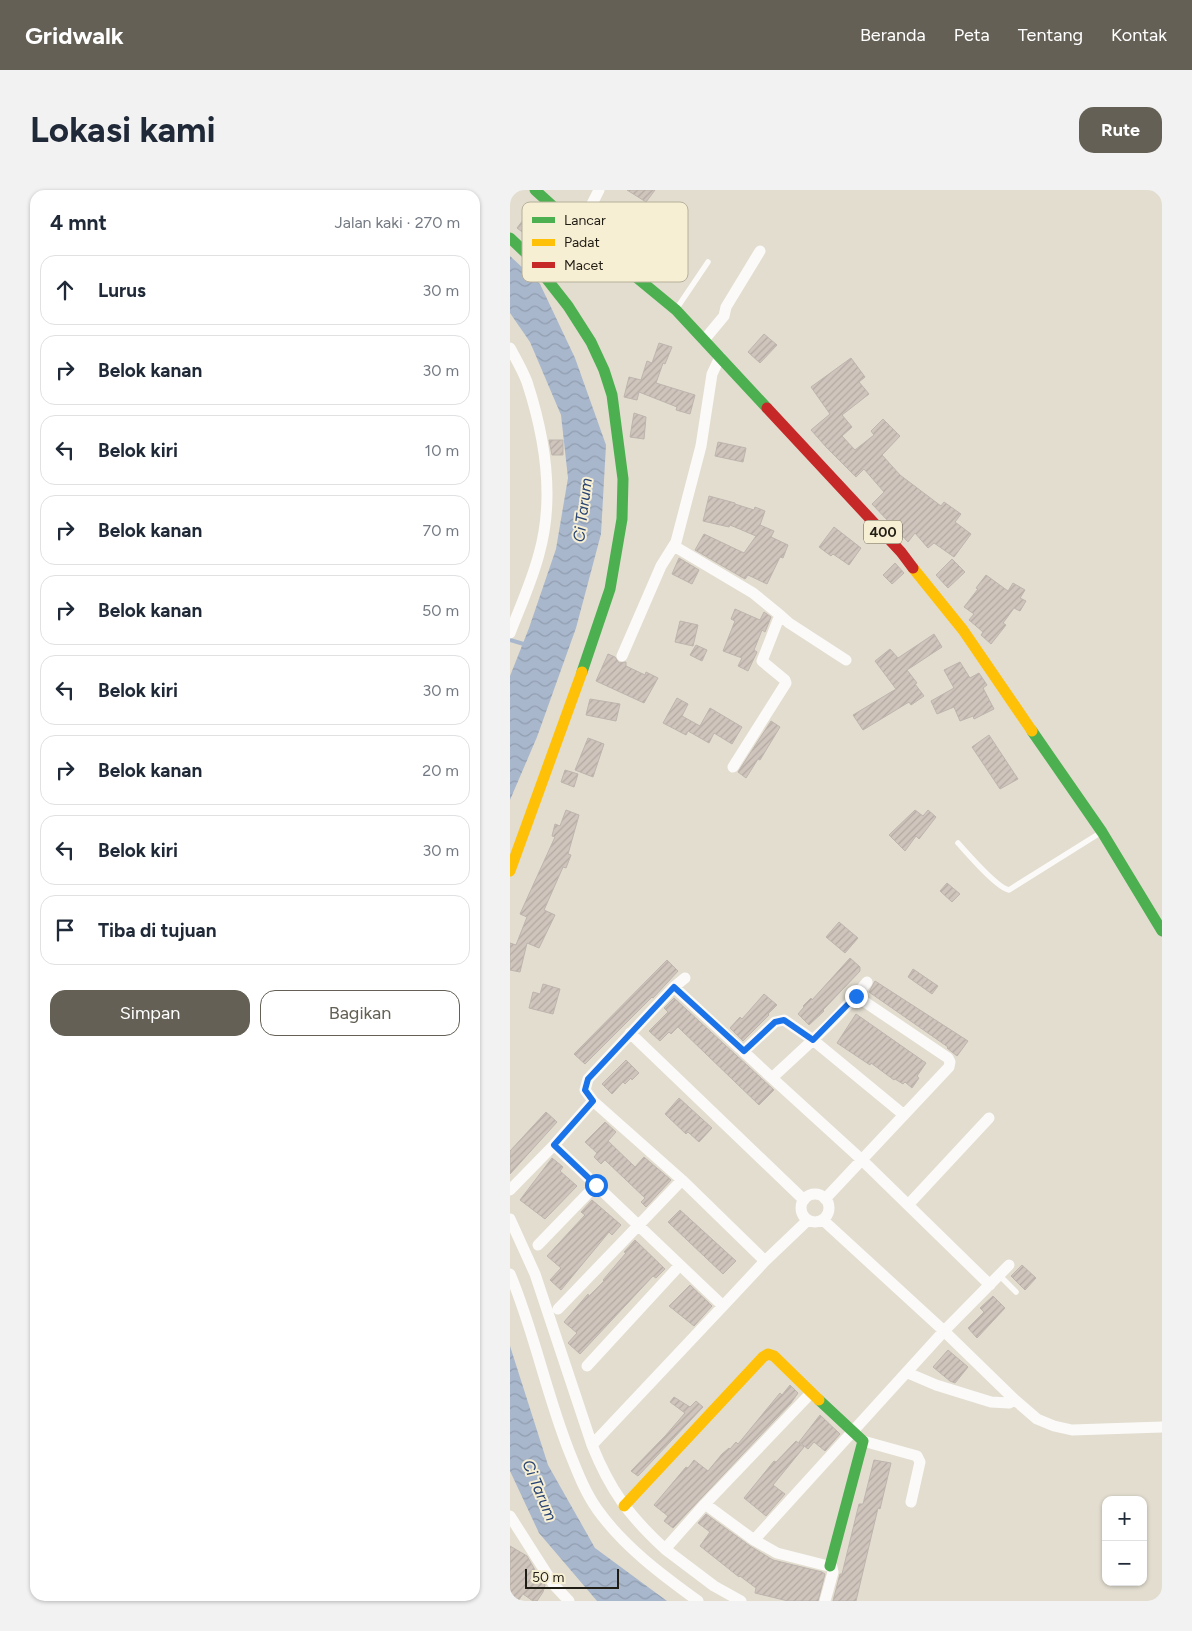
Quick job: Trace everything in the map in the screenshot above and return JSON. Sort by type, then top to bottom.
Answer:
[{"type":"street","name":"400","points":[[535,190],[548,202]]},
{"type":"street","points":[[593,202],[599,190]]},
{"type":"street","points":[[510,238],[522,249]]},
{"type":"street","points":[[704,340],[724,316],[726,307],[760,251]]},
{"type":"street","points":[[510,872],[610,589],[622,519],[622,479],[612,395],[604,370],[591,342],[568,306],[549,282]]},
{"type":"street","name":"400","points":[[642,282],[676,310],[901,552],[940,599],[1102,832],[1162,931]]},
{"type":"street","points":[[510,348],[526,381],[547,468],[546,520],[539,555],[510,632]]},
{"type":"street","points":[[622,656],[661,566],[674,546],[678,535],[701,446],[712,374],[720,357]]},
{"type":"street","points":[[674,546],[753,592],[780,615],[846,660]]},
{"type":"street","points":[[733,768],[786,684],[785,680],[762,661],[780,615]]},
{"type":"street","points":[[685,978],[674,987],[588,1079],[585,1090],[593,1101],[682,1180],[765,1261]]},
{"type":"street","points":[[772,1078],[813,1040],[867,982]]},
{"type":"street","points":[[674,987],[862,1160],[990,1285]]},
{"type":"street","points":[[825,1199],[949,1067],[950,1062],[948,1058],[856,996]]},
{"type":"street","points":[[744,1051],[775,1022],[781,1019],[784,1020],[813,1040],[904,1115]]},
{"type":"street","points":[[630,1033],[804,1200]]},
{"type":"street","points":[[510,1190],[593,1101]]},
{"type":"street","points":[[908,1205],[989,1118]]},
{"type":"street","points":[[554,1145],[723,1306]]},
{"type":"street","points":[[558,1309],[682,1180]]},
{"type":"street","points":[[538,1245],[596,1185]]},
{"type":"street","points":[[817,1194],[825,1199],[829,1208],[826,1217],[823,1220],[814,1222],[808,1220],[802,1214],[801,1209],[804,1200],[817,1194]]},
{"type":"street","points":[[510,1220],[535,1274],[603,1472],[624,1506],[665,1549],[714,1586],[741,1601]]},
{"type":"street","points":[[592,1444],[765,1261],[808,1220]]},
{"type":"street","points":[[823,1220],[1037,1419],[1054,1426],[1072,1430],[1162,1428]]},
{"type":"street","points":[[586,1366],[680,1264]]},
{"type":"street","points":[[754,1540],[908,1373],[944,1331],[1010,1265]]},
{"type":"street","points":[[510,1274],[536,1348],[559,1426],[578,1473],[597,1508],[619,1536],[642,1558],[698,1601]]},
{"type":"street","points":[[624,1506],[763,1357],[768,1354],[774,1356],[863,1441],[919,1458],[911,1502]]},
{"type":"street","points":[[908,1373],[936,1385],[991,1402],[1009,1403],[1015,1400]]},
{"type":"street","points":[[665,1549],[705,1504],[811,1393]]},
{"type":"street","points":[[825,1601],[833,1572],[830,1566],[863,1441]]},
{"type":"street","points":[[705,1504],[754,1540],[777,1553],[830,1566]]},
{"type":"street","points":[[510,1516],[554,1585],[569,1601]]},
{"type":"lane","points":[[676,310],[708,262]]},
{"type":"lane","points":[[958,843],[986,873],[1005,890],[1010,890],[1102,832]]},
{"type":"lane","points":[[999,1275],[1016,1292]]},
{"type":"water","name":"Ci Tarum","points":[[510,256],[522,267],[522,282],[538,282],[540,284],[575,358],[606,445],[601,534],[576,628],[537,737],[510,800],[510,676],[529,628],[556,549],[568,478],[561,415],[530,342],[510,313]]},
{"type":"water","name":"Ci Tarum","points":[[510,1346],[548,1465],[595,1548],[667,1601],[597,1601],[539,1533],[510,1471]]},
{"type":"building","points":[[627,190],[655,190],[646,202]]},
{"type":"building","points":[[522,221],[522,232],[517,228]]},
{"type":"building","points":[[764,334],[777,345],[760,363],[748,352]]},
{"type":"building","points":[[659,343],[672,347],[665,364],[663,363],[656,383],[695,395],[690,414],[676,410],[677,407],[639,392],[637,400],[624,397],[629,377],[641,380],[647,361],[652,363]]},
{"type":"building","points":[[851,358],[865,377],[859,382],[869,394],[842,415],[852,427],[842,436],[855,450],[874,435],[871,431],[883,419],[900,436],[882,455],[900,475],[941,506],[944,502],[961,514],[955,522],[971,534],[954,557],[934,543],[928,548],[915,533],[908,542],[872,504],[884,492],[864,469],[856,477],[811,430],[830,414],[811,387]]},
{"type":"building","points":[[634,413],[646,417],[644,439],[630,437]]},
{"type":"building","points":[[549,440],[563,440],[563,455],[552,455]]},
{"type":"building","points":[[718,442],[746,448],[743,462],[715,456]]},
{"type":"building","points":[[709,496],[754,510],[755,507],[765,511],[760,525],[774,531],[771,537],[788,545],[783,558],[780,557],[767,584],[748,575],[745,579],[695,550],[704,534],[744,553],[756,536],[730,525],[729,527],[703,521]]},
{"type":"building","points":[[834,527],[861,548],[849,565],[833,554],[831,556],[819,547]]},
{"type":"building","points":[[679,558],[699,570],[692,584],[672,574]]},
{"type":"building","points":[[952,559],[965,572],[948,588],[936,575]]},
{"type":"building","points":[[895,563],[904,573],[892,584],[883,575]]},
{"type":"building","points":[[986,575],[1008,591],[1013,583],[1025,590],[1020,598],[1026,601],[1020,611],[1014,608],[1003,623],[1006,625],[991,644],[981,635],[983,632],[969,620],[974,614],[964,607]]},
{"type":"building","points":[[735,609],[760,620],[764,612],[771,617],[765,632],[762,630],[754,650],[757,652],[748,671],[738,666],[742,658],[723,651],[735,621],[731,619]]},
{"type":"building","points":[[680,621],[698,625],[693,646],[675,642]]},
{"type":"building","points":[[934,634],[942,647],[907,670],[924,696],[911,705],[909,702],[863,730],[853,715],[896,689],[875,661],[890,649],[898,658]]},
{"type":"building","points":[[696,645],[707,650],[702,661],[690,655]]},
{"type":"building","points":[[608,654],[615,657],[619,663],[626,662],[626,666],[645,675],[646,672],[658,678],[644,703],[596,681]]},
{"type":"building","points":[[960,662],[970,678],[979,673],[987,685],[983,688],[994,709],[974,719],[973,716],[960,721],[954,707],[937,714],[931,701],[954,688],[944,670]]},
{"type":"building","points":[[677,698],[688,704],[682,716],[700,726],[710,708],[742,727],[732,744],[714,733],[709,743],[688,731],[686,735],[663,723]]},
{"type":"building","points":[[590,699],[620,704],[616,721],[586,715]]},
{"type":"building","points":[[771,721],[780,727],[760,760],[758,759],[746,778],[738,772]]},
{"type":"building","points":[[989,735],[1018,779],[1000,789],[972,747]]},
{"type":"building","points":[[588,738],[604,744],[593,777],[575,770]]},
{"type":"building","points":[[565,770],[578,774],[574,787],[561,782]]},
{"type":"building","points":[[566,810],[579,815],[568,854],[571,855],[566,868],[563,867],[544,910],[555,915],[539,948],[527,943],[520,972],[510,970],[510,943],[516,945],[527,917],[520,914],[555,837],[552,836],[555,824],[560,826]]},
{"type":"building","points":[[915,810],[923,816],[928,810],[936,817],[919,839],[916,836],[905,851],[889,835]]},
{"type":"building","points":[[947,883],[960,894],[952,902],[940,891]]},
{"type":"building","points":[[839,922],[858,938],[845,953],[826,937]]},
{"type":"building","points":[[850,958],[860,967],[860,971],[809,1025],[798,1014],[803,1006],[811,998],[812,1000]]},
{"type":"building","points":[[667,960],[678,971],[585,1064],[574,1054]]},
{"type":"building","points":[[913,969],[938,986],[932,994],[908,977]]},
{"type":"building","points":[[875,981],[968,1041],[957,1056],[948,1047],[869,992]]},
{"type":"building","points":[[543,984],[560,989],[553,1014],[529,1008],[533,992],[540,994]]},
{"type":"building","points":[[764,994],[777,1005],[743,1041],[730,1028],[740,1017],[742,1019]]},
{"type":"building","points":[[674,998],[774,1090],[759,1105],[678,1027],[671,1034],[669,1032],[660,1041],[649,1031],[668,1012],[664,1008]]},
{"type":"building","points":[[856,1014],[926,1063],[917,1076],[919,1078],[912,1088],[905,1082],[903,1084],[894,1080],[871,1063],[870,1065],[837,1043]]},
{"type":"building","points":[[626,1060],[639,1073],[625,1084],[623,1082],[612,1094],[602,1084]]},
{"type":"building","points":[[679,1098],[712,1128],[699,1142],[688,1132],[686,1134],[665,1114]]},
{"type":"building","points":[[546,1112],[557,1122],[510,1174],[510,1151]]},
{"type":"building","points":[[605,1122],[616,1132],[608,1141],[635,1167],[644,1157],[671,1180],[646,1207],[641,1202],[645,1198],[605,1160],[601,1164],[594,1157],[597,1153],[585,1142]]},
{"type":"building","points":[[552,1158],[563,1167],[560,1171],[577,1186],[545,1219],[520,1200]]},
{"type":"building","points":[[592,1200],[621,1225],[612,1235],[609,1232],[561,1290],[550,1280],[561,1268],[547,1256],[585,1215],[581,1212]]},
{"type":"building","points":[[680,1210],[736,1261],[723,1274],[668,1222]]},
{"type":"building","points":[[635,1240],[665,1269],[656,1278],[653,1276],[580,1354],[568,1343],[577,1333],[564,1322],[588,1294],[589,1296],[604,1281],[626,1253],[624,1252]]},
{"type":"building","points":[[1022,1265],[1036,1278],[1025,1290],[1011,1276]]},
{"type":"building","points":[[690,1285],[712,1306],[694,1326],[669,1306]]},
{"type":"building","points":[[993,1296],[1005,1308],[977,1338],[968,1328],[984,1312],[980,1308]]},
{"type":"building","points":[[948,1350],[968,1367],[955,1383],[933,1367]]},
{"type":"building","points":[[790,1385],[798,1393],[791,1403],[673,1528],[664,1521],[668,1516],[654,1505],[686,1467],[688,1468],[694,1460],[708,1471],[722,1454],[736,1442],[738,1444],[780,1393],[782,1395]]},
{"type":"building","points":[[674,1397],[690,1407],[696,1401],[703,1407],[638,1476],[631,1471],[685,1413],[670,1402]]},
{"type":"building","points":[[820,1415],[840,1434],[825,1451],[814,1442],[808,1449],[799,1442]]},
{"type":"building","points":[[796,1441],[804,1447],[773,1485],[785,1494],[766,1516],[744,1498],[774,1461],[776,1462]]},
{"type":"building","points":[[874,1460],[891,1463],[880,1509],[878,1508],[856,1601],[833,1601],[840,1574],[842,1574],[859,1504],[863,1504]]},
{"type":"building","points":[[706,1514],[773,1560],[825,1574],[818,1601],[788,1601],[755,1593],[756,1588],[700,1546],[710,1532],[698,1523]]},
{"type":"building","points":[[510,1546],[527,1556],[535,1570],[534,1572],[538,1574],[545,1585],[537,1601],[533,1601],[523,1594],[518,1601],[510,1601]]},
{"type":"waterway","points":[[510,640],[527,645]]},
{"type":"traffic: fast","points":[[535,190],[548,202]]},
{"type":"traffic: fast","points":[[510,238],[522,249]]},
{"type":"traffic: fast","points":[[549,282],[568,306],[591,342],[604,370],[612,395],[623,479],[622,519],[610,589],[582,672]]},
{"type":"traffic: fast","points":[[642,282],[676,310],[767,408]]},
{"type":"traffic: fast","points":[[1032,731],[1102,832],[1162,931]]},
{"type":"traffic: fast","points":[[819,1400],[863,1441],[830,1566]]},
{"type":"traffic: slow","points":[[913,568],[963,630],[1032,731]]},
{"type":"traffic: slow","points":[[510,871],[582,672]]},
{"type":"traffic: slow","points":[[624,1506],[763,1357],[768,1354],[774,1356],[819,1400]]},
{"type":"traffic: jam","points":[[767,408],[901,552],[913,568]]},
{"type":"route","points":[[596,1185],[554,1145],[593,1101],[585,1090],[588,1079],[674,987],[744,1051],[775,1022],[781,1019],[813,1040],[856,996]]}]
